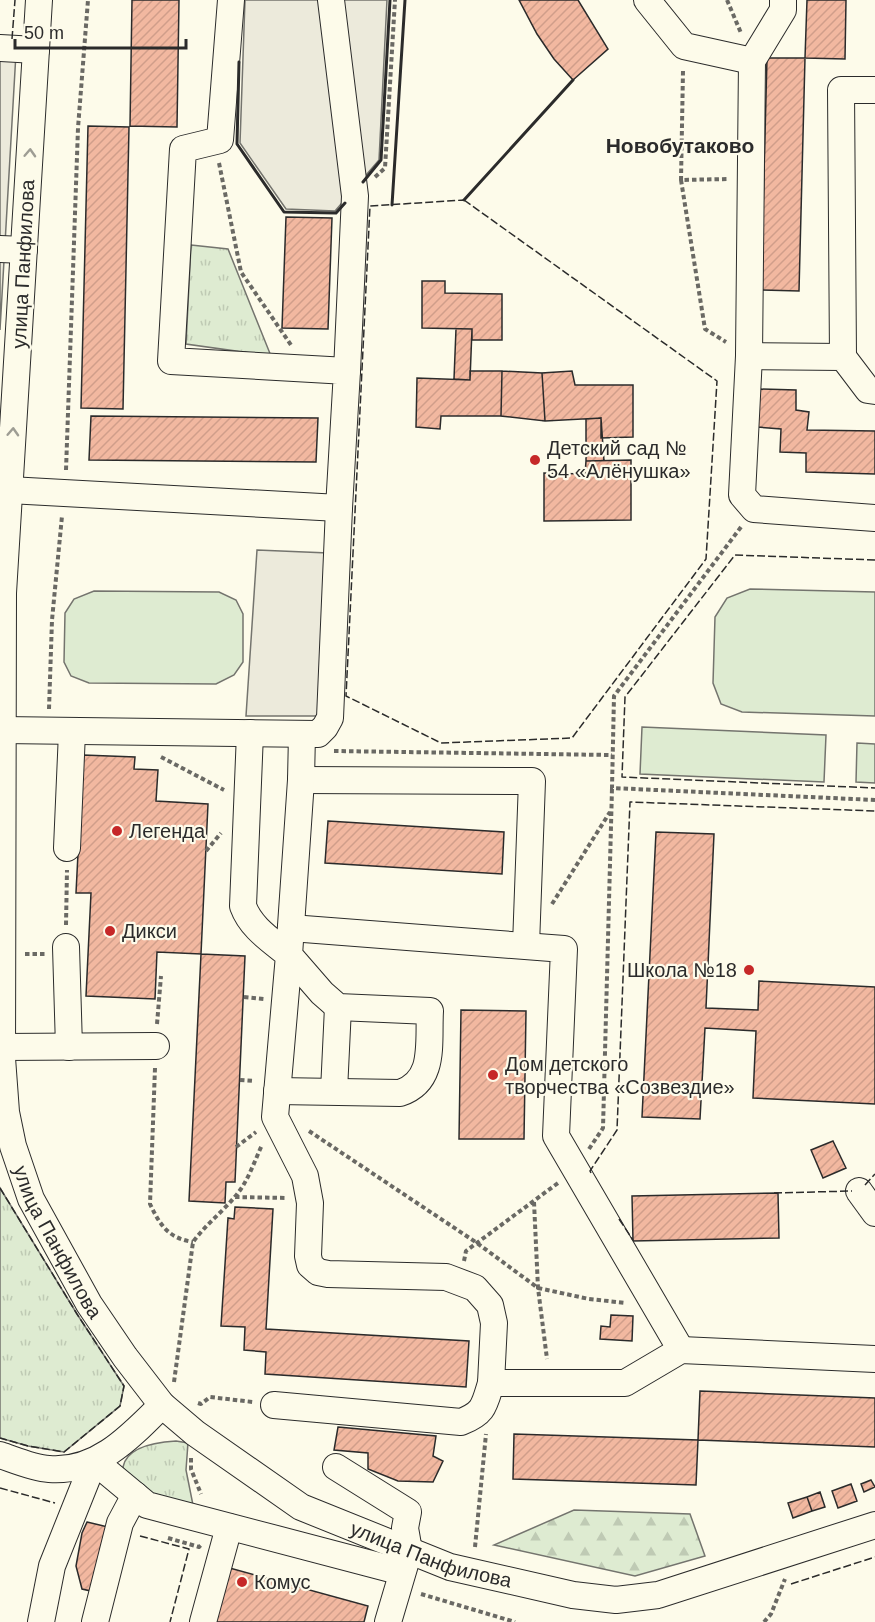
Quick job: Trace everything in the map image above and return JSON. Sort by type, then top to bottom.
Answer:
[{"type":"street","name":"улица Панфилова","points":[[39,0],[36,50],[12,250],[9,490],[2,593],[2,1047],[6,1112],[13,1146],[31,1199],[89,1304],[125,1357],[168,1396],[195,1433],[301,1507],[403,1570],[450,1567],[573,1595],[617,1611],[658,1595],[875,1525]]},
{"type":"street","points":[[231,0],[220,140],[183,149],[171,361],[347,371]]},
{"type":"street","points":[[2,730],[318,734],[325,728],[330,718],[356,196],[331,0]]},
{"type":"street","points":[[647,0],[684,46],[752,61]]},
{"type":"street","points":[[783,0],[783,10],[752,61],[749,356],[742,495],[754,509],[875,518]]},
{"type":"street","points":[[0,48],[36,50]]},
{"type":"street","points":[[875,90],[841,90],[843,357],[868,390],[875,391]]},
{"type":"street","points":[[749,356],[843,357]]},
{"type":"street","points":[[9,490],[339,508]]},
{"type":"street","points":[[67,848],[72,732]]},
{"type":"street","points":[[250,733],[243,906],[247,917],[256,928],[289,955],[322,993],[338,1007],[430,1011],[428,1064],[421,1079],[411,1089],[400,1094],[277,1090]]},
{"type":"street","points":[[274,1405],[461,1422],[476,1416],[485,1404],[491,1383],[494,1323],[490,1305],[475,1288],[446,1277],[328,1274],[318,1272],[310,1265],[308,1256],[309,1199],[305,1176],[275,1117],[291,928],[302,734]]},
{"type":"street","points":[[301,780],[532,781],[526,945]]},
{"type":"street","points":[[291,928],[564,949],[556,1136],[681,1350]]},
{"type":"street","points":[[66,947],[69,1047]]},
{"type":"street","points":[[334,1091],[338,1007]]},
{"type":"street","points":[[2,1047],[156,1046]]},
{"type":"street","points":[[860,1191],[875,1213]]},
{"type":"street","points":[[491,1383],[625,1383],[681,1350],[875,1359]]},
{"type":"street","points":[[0,1455],[47,1469],[70,1469],[94,1461],[107,1454],[168,1396]]},
{"type":"street","points":[[94,1461],[141,1500],[221,1525],[403,1570]]},
{"type":"street","points":[[41,1622],[52,1566],[94,1461]]},
{"type":"street","points":[[336,1467],[408,1512],[403,1570],[388,1622]]},
{"type":"street","points":[[95,1622],[120,1523],[141,1500]]},
{"type":"street","points":[[109,1622],[141,1500]]},
{"type":"street","points":[[203,1622],[221,1525]]},
{"type":"path","points":[[67,465],[78,128],[88,0]]},
{"type":"path","points":[[356,196],[385,168],[395,0]]},
{"type":"path","points":[[684,46],[681,180],[705,329],[749,356]]},
{"type":"path","points":[[207,143],[218,161],[241,272],[307,368]]},
{"type":"path","points":[[681,180],[750,179]]},
{"type":"path","points":[[461,1282],[466,1251],[576,1170],[603,1128],[614,696],[754,509]]},
{"type":"path","points":[[156,754],[248,803]]},
{"type":"path","points":[[612,788],[875,800]]},
{"type":"path","points":[[550,907],[611,811]]},
{"type":"path","points":[[66,947],[67,848]]},
{"type":"path","points":[[161,976],[150,1204],[159,1223],[178,1239],[193,1242]]},
{"type":"path","points":[[168,1396],[193,1242],[206,1224],[226,1207],[244,1185],[275,1117],[305,1129],[477,1243],[538,1288],[589,1299],[656,1307]]},
{"type":"path","points":[[234,1197],[309,1199]]},
{"type":"path","points":[[534,1201],[538,1288],[550,1383]]},
{"type":"path","points":[[192,1399],[201,1404],[210,1397],[274,1405]]},
{"type":"path","points":[[475,1547],[487,1434],[476,1416]]},
{"type":"path","points":[[192,1449],[191,1469],[221,1525]]},
{"type":"path","points":[[403,1570],[515,1622]]},
{"type":"path","points":[[764,1622],[771,1614],[785,1577]]},
{"type":"green space","points":[[191,245],[228,249],[271,356],[186,344]]},
{"type":"green space","points":[[750,589],[875,592],[875,716],[742,712],[721,704],[713,683],[715,617],[727,598]]},
{"type":"green space","points":[[94,591],[219,592],[236,600],[243,614],[243,662],[234,675],[216,684],[89,683],[71,676],[64,662],[65,613],[74,599]]},
{"type":"green space","points":[[642,727],[826,735],[824,782],[640,774]]},
{"type":"green space","points":[[857,743],[875,744],[875,783],[856,782]]},
{"type":"green space","points":[[0,1188],[124,1386],[120,1406],[64,1452],[28,1446],[0,1438]]},
{"type":"green space","points":[[176,1441],[188,1443],[186,1470],[193,1505],[127,1486],[123,1467],[131,1454],[145,1446]]},
{"type":"green space","points":[[574,1510],[690,1514],[705,1556],[635,1576],[494,1545]]},
{"type":"shaded area","points":[[245,0],[387,0],[379,160],[335,211],[286,209],[240,143]]},
{"type":"shaded area","points":[[0,52],[16,53],[0,330]]},
{"type":"shaded area","points":[[257,550],[328,553],[319,716],[246,716]]},
{"type":"building","points":[[132,0],[179,0],[177,127],[130,126]]},
{"type":"building","points":[[519,0],[578,0],[608,49],[573,80],[554,59],[537,34]]},
{"type":"building","points":[[807,0],[846,0],[845,59],[805,58]]},
{"type":"building","points":[[767,58],[805,58],[799,291],[761,290]]},
{"type":"building","points":[[88,126],[129,127],[123,409],[81,408]]},
{"type":"building","points":[[286,217],[332,218],[328,329],[282,328]]},
{"type":"building","points":[[422,281],[445,281],[445,293],[502,294],[502,340],[472,340],[472,329],[422,328]]},
{"type":"building","points":[[456,329],[472,329],[470,380],[454,379]]},
{"type":"building","points":[[470,371],[502,371],[501,416],[441,416],[440,429],[416,427],[417,378],[470,380]]},
{"type":"building","points":[[502,371],[542,373],[545,421],[501,416]]},
{"type":"building","points":[[572,371],[575,385],[633,385],[633,437],[601,438],[601,418],[545,421],[542,373]]},
{"type":"building","points":[[759,389],[796,390],[796,410],[809,412],[807,430],[875,431],[875,474],[806,472],[806,453],[780,452],[781,429],[757,427]]},
{"type":"building","points":[[91,416],[318,418],[316,462],[89,460]]},
{"type":"building","points":[[601,418],[604,461],[586,461],[586,419]]},
{"type":"building","points":[[631,460],[631,520],[544,521],[544,473],[585,474],[586,461]]},
{"type":"building","points":[[83,755],[135,757],[134,769],[158,770],[156,801],[208,804],[201,954],[157,952],[155,999],[86,996],[91,893],[76,893]]},
{"type":"building","points":[[328,821],[504,832],[502,874],[325,863]]},
{"type":"building","points":[[656,832],[714,834],[706,1008],[758,1010],[759,981],[875,987],[875,1104],[753,1098],[756,1031],[705,1028],[700,1119],[642,1117]]},
{"type":"building","points":[[201,954],[245,956],[235,1182],[226,1182],[225,1203],[189,1201]]},
{"type":"building","name":"Дом детского творчества «Созвездие»","points":[[461,1010],[526,1011],[524,1139],[459,1139]]},
{"type":"building","points":[[833,1141],[846,1168],[823,1178],[811,1150]]},
{"type":"building","points":[[778,1193],[779,1238],[633,1241],[632,1196]]},
{"type":"building","points":[[235,1207],[273,1209],[266,1329],[469,1341],[466,1387],[265,1374],[266,1352],[244,1350],[245,1327],[221,1326],[228,1218],[234,1219]]},
{"type":"building","points":[[611,1315],[633,1316],[632,1341],[600,1339],[601,1326],[610,1327]]},
{"type":"building","points":[[700,1391],[875,1398],[875,1447],[698,1440]]},
{"type":"building","points":[[338,1427],[436,1436],[433,1456],[443,1461],[433,1482],[398,1481],[368,1469],[368,1453],[334,1450]]},
{"type":"building","points":[[514,1434],[698,1440],[696,1485],[513,1479]]},
{"type":"building","points":[[871,1480],[875,1487],[864,1492],[861,1484]]},
{"type":"building","points":[[851,1484],[857,1501],[838,1508],[832,1491]]},
{"type":"building","points":[[820,1492],[825,1507],[812,1511],[807,1497]]},
{"type":"building","points":[[807,1497],[812,1511],[793,1518],[788,1503]]},
{"type":"building","points":[[87,1522],[108,1527],[91,1591],[82,1589],[76,1566],[82,1533]]},
{"type":"building","points":[[226,1567],[368,1606],[364,1622],[210,1622]]},
{"type":"fence","points":[[12,39],[15,0]]},
{"type":"fence","points":[[464,200],[717,381],[706,559],[572,738],[441,743],[346,696],[370,206],[464,200]]},
{"type":"fence","points":[[875,560],[735,555],[625,697],[622,777],[875,788]]},
{"type":"fence","points":[[591,1173],[590,1171],[617,1130],[630,802],[875,811]]},
{"type":"fence","points":[[865,1185],[875,1174]]},
{"type":"fence","points":[[0,1188],[124,1386],[120,1406],[64,1452],[28,1446],[0,1438]]},
{"type":"fence","points":[[774,1193],[852,1191]]},
{"type":"fence","points":[[619,1219],[633,1240]]},
{"type":"fence","points":[[0,1488],[55,1503]]},
{"type":"fence","points":[[140,1536],[189,1549],[170,1622]]},
{"type":"fence","points":[[791,1584],[875,1557]]},
{"type":"wall","points":[[363,182],[381,160],[390,0]]},
{"type":"wall","points":[[392,205],[405,0]]},
{"type":"wall","points":[[239,62],[237,144],[284,212],[336,213],[345,203]]},
{"type":"wall","points":[[464,200],[573,80]]},
{"type":"place","name":"Детский сад № 54 «Алёнушка»","points":[[535,460]]},
{"type":"place","name":"Легенда","points":[[117,831]]},
{"type":"place","name":"Дикси","points":[[110,931]]},
{"type":"place","name":"Школа №18","points":[[749,970]]},
{"type":"place","name":"Дом детского творчества «Созвездие»","points":[[493,1075]]},
{"type":"place","name":"Комус","points":[[242,1582]]},
{"type":"district","name":"Новобутаково","points":[[680,145]]}]
